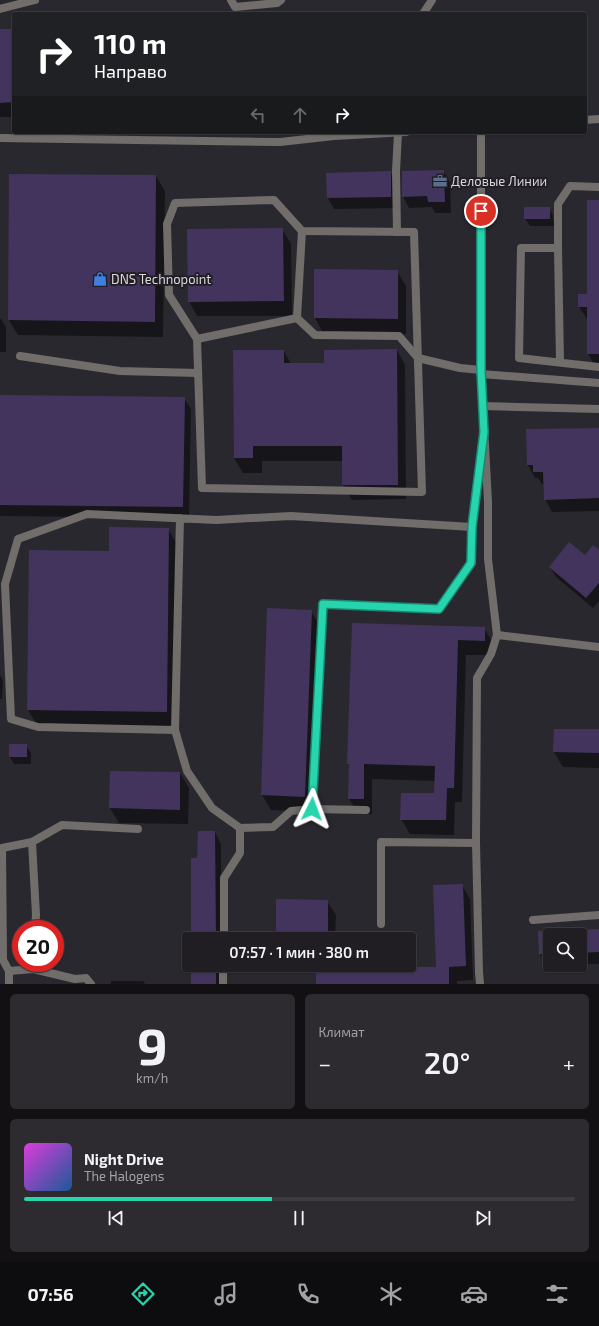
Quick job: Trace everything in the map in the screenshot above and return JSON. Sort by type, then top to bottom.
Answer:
[{"type":"street","points":[[0,9],[35,0]]},
{"type":"street","points":[[231,0],[235,6],[277,3],[281,0]]},
{"type":"street","points":[[424,12],[432,0]]},
{"type":"street","points":[[587,120],[599,119]]},
{"type":"street","points":[[0,138],[280,142],[336,134]]},
{"type":"street","points":[[398,232],[396,171],[402,134]]},
{"type":"street","points":[[480,984],[476,843],[477,678],[491,654],[497,634],[488,559],[488,502],[481,372],[481,134]]},
{"type":"street","points":[[560,362],[558,204],[570,186],[599,187]]},
{"type":"street","points":[[302,231],[414,232],[418,358],[422,492],[202,488],[197,339],[169,295],[167,224],[175,203],[274,200],[302,231],[297,318],[315,335],[399,336],[418,358],[460,368],[481,372],[599,383]]},
{"type":"street","points":[[558,248],[520,248],[519,358],[599,367]]},
{"type":"street","points":[[197,339],[297,318]]},
{"type":"street","points":[[20,356],[120,371],[198,373]]},
{"type":"street","points":[[483,406],[599,409]]},
{"type":"street","points":[[312,809],[323,604],[439,609],[471,563],[472,527],[484,432]]},
{"type":"street","points":[[176,730],[38,728],[11,719],[5,584],[18,539],[87,514],[216,520],[291,516],[472,527]]},
{"type":"street","points":[[180,518],[176,730],[187,771],[212,808],[240,828],[273,827],[291,811],[312,809],[366,810]]},
{"type":"street","points":[[497,634],[599,647]]},
{"type":"street","points":[[9,984],[9,971],[3,960],[2,848],[32,842],[62,826],[138,829]]},
{"type":"street","points":[[224,932],[224,878],[240,853],[240,828]]},
{"type":"street","points":[[32,842],[36,920]]},
{"type":"street","points":[[381,924],[381,842],[476,843]]},
{"type":"street","points":[[533,920],[599,916]]},
{"type":"street","points":[[52,972],[75,979],[86,978],[91,984]]},
{"type":"street","points":[[223,972],[223,984]]},
{"type":"building","points":[[0,29],[12,29],[12,102],[0,103]]},
{"type":"building","points":[[444,170],[445,202],[428,202],[427,196],[402,197],[402,171]]},
{"type":"building","points":[[391,171],[391,197],[327,198],[326,173]]},
{"type":"building","points":[[9,174],[156,175],[155,322],[8,320]]},
{"type":"building","points":[[587,200],[599,200],[599,354],[587,354],[587,307],[578,307],[578,294],[587,294]]},
{"type":"building","points":[[524,207],[550,207],[550,219],[524,219]]},
{"type":"building","points":[[283,228],[284,301],[188,302],[187,229]]},
{"type":"building","points":[[314,269],[398,270],[398,319],[314,318]]},
{"type":"building","points":[[397,349],[398,485],[342,485],[342,446],[253,446],[253,458],[234,458],[233,350],[284,350],[284,363],[324,363],[324,350]]},
{"type":"building","points":[[0,395],[185,397],[183,507],[0,505]]},
{"type":"building","points":[[599,428],[599,498],[544,500],[543,472],[533,472],[533,465],[527,465],[526,429]]},
{"type":"building","points":[[109,527],[169,528],[167,712],[27,710],[29,550],[109,551]]},
{"type":"building","points":[[569,542],[585,555],[593,545],[599,550],[599,583],[586,598],[549,567]]},
{"type":"building","points":[[267,608],[312,610],[305,797],[261,795]]},
{"type":"building","points":[[352,623],[485,627],[485,641],[458,640],[454,788],[447,788],[446,820],[400,820],[401,793],[434,793],[435,766],[364,764],[364,799],[348,799],[349,764],[347,764]]},
{"type":"building","points":[[554,729],[599,729],[599,753],[553,752]]},
{"type":"building","points":[[9,744],[27,744],[27,757],[9,757]]},
{"type":"building","points":[[110,771],[180,772],[180,810],[109,808]]},
{"type":"building","points":[[198,831],[215,831],[216,932],[191,932],[191,858],[197,858]]},
{"type":"building","points":[[463,884],[466,966],[449,967],[449,984],[316,984],[316,972],[416,972],[416,967],[436,967],[433,885]]},
{"type":"building","points":[[276,899],[328,900],[328,932],[276,932]]},
{"type":"building","points":[[599,929],[599,952],[587,953],[587,930]]},
{"type":"building","points":[[538,931],[543,931],[543,954],[539,954]]},
{"type":"building","points":[[191,972],[216,972],[216,984],[191,984]]},
{"type":"place","name":"Деловые Линии","points":[[440,181]]},
{"type":"place","name":"DNS Technopoint","points":[[100,279]]},
{"type":"route","points":[[312,809],[323,604],[439,609],[471,563],[472,527],[484,432],[481,370],[481,211]]}]
